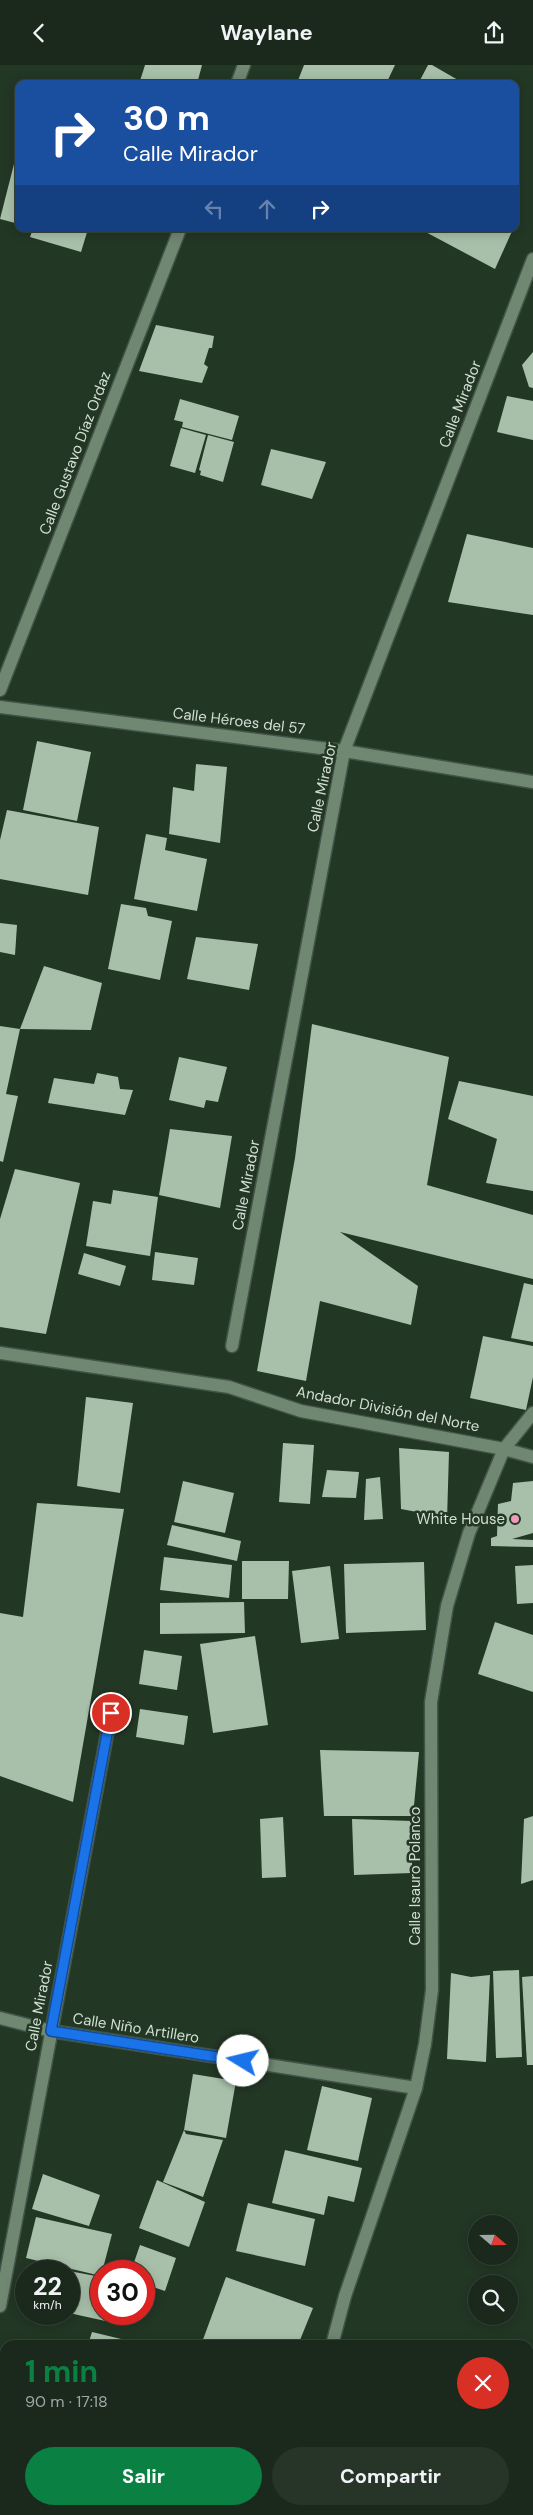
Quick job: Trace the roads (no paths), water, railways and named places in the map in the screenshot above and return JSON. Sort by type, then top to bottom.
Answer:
[{"type":"street","points":[[238,80],[244,65]]},
{"type":"street","name":"Calle Gustavo Díaz Ordaz","points":[[0,690],[179,232]]},
{"type":"street","name":"Calle Mirador","points":[[232,1346],[344,751],[533,259]]},
{"type":"street","name":"Calle Héroes del 57","points":[[0,707],[344,751],[533,782]]},
{"type":"street","name":"Andador División del Norte","points":[[0,1353],[230,1387],[301,1411],[504,1449],[533,1457]]},
{"type":"street","name":"Calle Isauro Polanco","points":[[333,2340],[345,2296],[416,2087],[425,2044],[432,1990],[431,1702],[447,1606],[469,1533],[504,1449],[533,1413]]},
{"type":"street","name":"Calle Mirador","points":[[0,2306],[111,1713]]},
{"type":"street","name":"Calle Niño Artillero","points":[[0,2018],[51,2031],[416,2087]]},
{"type":"place","name":"White House","points":[[515,1519]]}]
